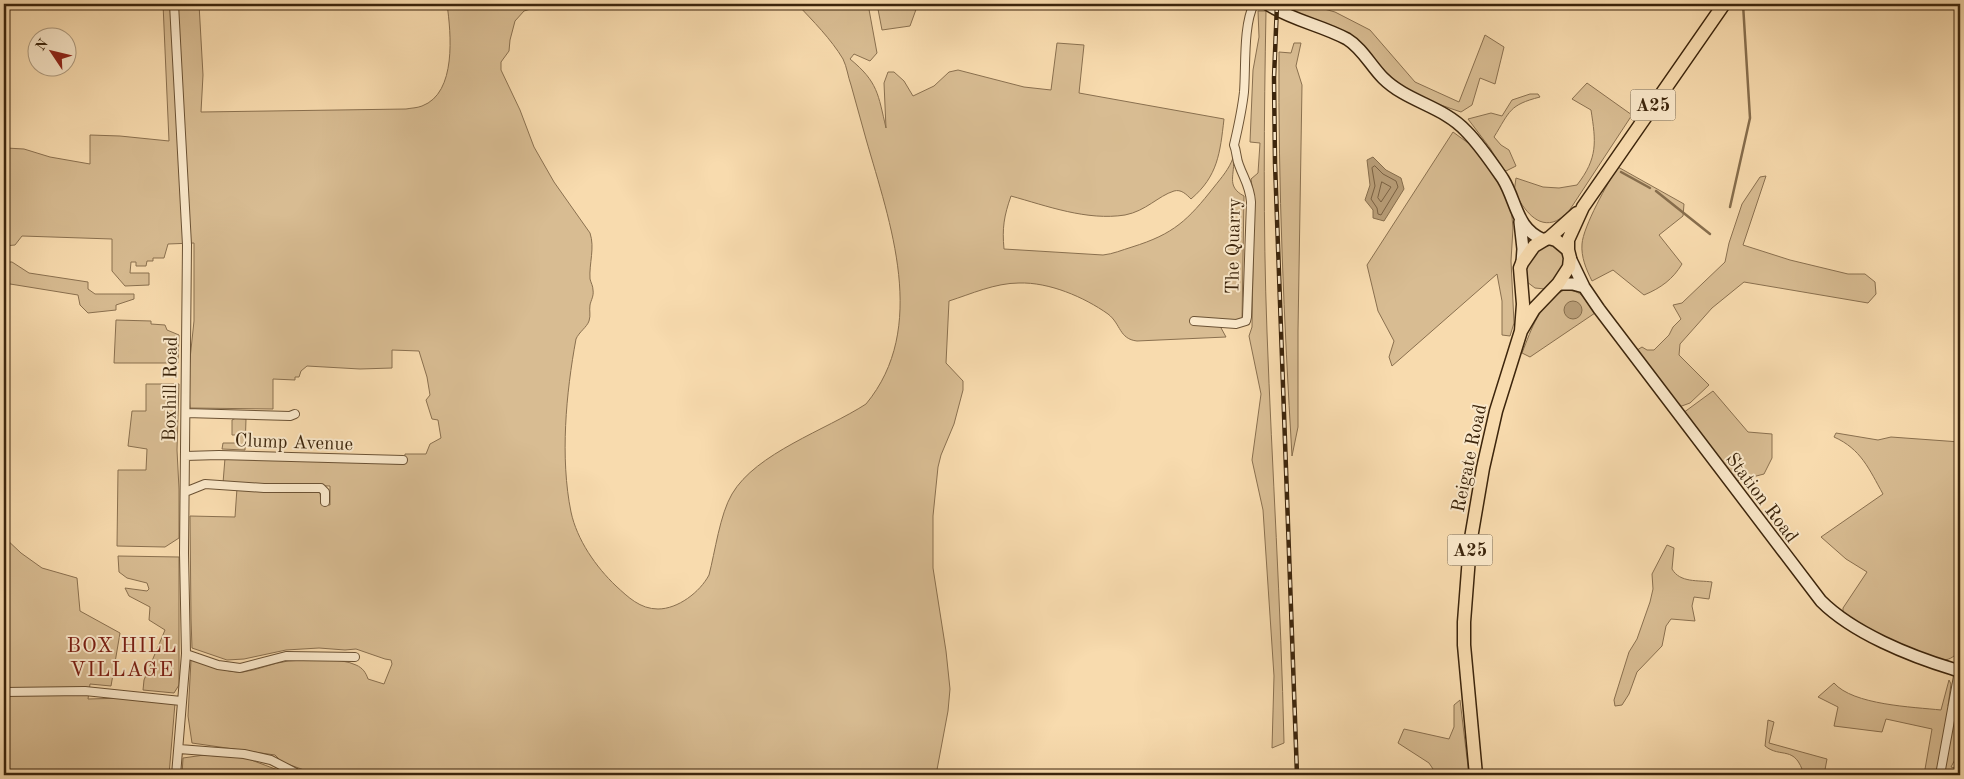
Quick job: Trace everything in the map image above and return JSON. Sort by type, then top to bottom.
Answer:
[{"type":"main road","name":"A25","points":[[1569,254],[1568,240],[1583,207],[1724,4]]},
{"type":"main road","name":"A25","points":[[1547,239],[1583,207]]},
{"type":"main road","points":[[1547,239],[1556,240],[1569,254],[1569,267],[1558,284],[1546,295],[1537,294],[1521,282],[1520,268],[1522,262],[1534,246],[1547,239]]},
{"type":"main road","name":"Reigate Road","points":[[1476,775],[1464,645],[1470,544],[1487,449],[1496,411],[1521,331],[1523,304],[1521,282]]},
{"type":"main road","name":"Reigate Road","points":[[1521,331],[1534,309],[1546,295]]},
{"type":"street","name":"Boxhill Road","points":[[174,4],[187,245],[185,363],[186,654],[176,775]]},
{"type":"street","name":"The Quarry","points":[[1194,321],[1236,324],[1246,321],[1247,318],[1252,202],[1249,186],[1239,165],[1234,146],[1241,119],[1246,45],[1251,10],[1254,4]]},
{"type":"street","points":[[1267,4],[1283,13],[1350,41],[1383,78],[1397,89],[1419,102],[1441,110],[1465,130],[1503,181],[1527,230],[1534,236],[1547,239]]},
{"type":"street","points":[[1519,217],[1523,249],[1522,262]]},
{"type":"street","name":"Station Road","points":[[1569,254],[1584,287],[1630,351],[1821,601],[1841,619],[1872,635],[1919,658],[1960,670]]},
{"type":"street","points":[[1558,284],[1573,284],[1584,287]]},
{"type":"street","points":[[186,413],[290,416],[295,414]]},
{"type":"street","name":"Clump Avenue","points":[[185,456],[219,455],[402,460]]},
{"type":"street","points":[[185,492],[205,484],[264,488],[321,488],[325,492],[325,502]]},
{"type":"street","points":[[186,654],[218,666],[240,668],[286,656],[355,658]]},
{"type":"street","points":[[1940,775],[1960,670]]},
{"type":"street","points":[[4,692],[85,691],[181,700]]},
{"type":"street","points":[[179,749],[244,754],[271,760],[296,772],[298,775]]},
{"type":"shaded area","points":[[163,4],[199,4],[203,75],[201,112],[406,109],[420,107],[433,99],[441,89],[446,76],[450,46],[447,4],[539,4],[534,8],[524,11],[515,21],[509,51],[501,62],[501,70],[520,110],[534,147],[554,182],[590,233],[591,239],[590,279],[593,287],[593,296],[590,305],[590,319],[576,339],[567,403],[565,448],[571,512],[583,543],[601,570],[625,594],[635,602],[646,607],[658,609],[673,606],[681,603],[700,587],[709,575],[721,522],[728,502],[743,479],[774,454],[866,404],[885,374],[896,342],[900,309],[899,274],[893,240],[885,205],[846,69],[843,59],[833,44],[797,4],[868,4],[877,53],[870,61],[854,54],[850,59],[866,75],[876,89],[886,128],[884,83],[888,72],[894,72],[904,81],[913,96],[934,86],[949,72],[958,70],[1024,87],[1051,90],[1057,43],[1084,45],[1079,93],[1224,119],[1219,153],[1212,173],[1207,182],[1191,199],[1181,191],[1174,191],[1132,213],[1096,216],[1067,212],[1011,196],[1004,222],[1004,249],[1103,255],[1147,242],[1170,231],[1188,217],[1205,199],[1233,158],[1233,184],[1238,192],[1244,196],[1242,320],[1220,326],[1226,337],[1137,341],[1131,340],[1123,334],[1112,318],[1099,308],[1077,296],[1042,285],[1010,283],[983,289],[949,301],[946,363],[963,381],[963,390],[954,424],[938,467],[933,516],[933,568],[950,689],[948,711],[936,775],[304,775],[304,770],[282,762],[275,755],[192,743],[188,716],[191,660],[236,672],[254,670],[288,661],[341,661],[358,666],[364,671],[368,679],[384,684],[392,664],[391,660],[356,649],[319,648],[286,650],[244,659],[227,660],[192,648],[190,516],[235,517],[237,488],[317,490],[320,492],[321,504],[330,505],[330,486],[223,483],[225,458],[404,464],[405,454],[426,454],[430,444],[441,438],[438,420],[432,419],[426,400],[430,395],[419,351],[392,350],[392,368],[360,369],[307,366],[301,371],[299,377],[295,377],[295,380],[273,379],[273,409],[190,408],[188,378],[194,321],[194,243],[168,244],[164,258],[153,258],[153,261],[147,261],[146,266],[136,266],[136,262],[131,262],[130,273],[149,273],[149,285],[125,286],[112,271],[112,239],[22,236],[15,245],[4,246],[4,155],[6,148],[24,149],[50,157],[90,164],[90,135],[169,141]]},
{"type":"shaded area","points":[[877,4],[918,4],[910,26],[882,30]]},
{"type":"shaded area","points":[[1281,4],[1306,4],[1335,12],[1370,30],[1415,82],[1459,102],[1485,35],[1504,47],[1495,84],[1480,78],[1472,105],[1461,112],[1441,105],[1402,86],[1386,72],[1364,46],[1350,35],[1327,24],[1288,10],[1281,6]]},
{"type":"shaded area","points":[[1258,11],[1266,11],[1264,172],[1266,292],[1284,743],[1272,748],[1274,676],[1263,510],[1252,460],[1261,394],[1249,336],[1252,327],[1254,200],[1251,179],[1258,173],[1260,143],[1250,142],[1253,70],[1259,37]]},
{"type":"shaded area","points":[[1294,43],[1301,43],[1296,66],[1302,85],[1298,427],[1292,456],[1282,254],[1279,52],[1291,53]]},
{"type":"shaded area","points":[[1587,83],[1632,115],[1567,214],[1557,221],[1546,223],[1529,214],[1521,203],[1514,192],[1516,178],[1543,187],[1559,188],[1577,185],[1589,166],[1594,149],[1591,110],[1572,99]]},
{"type":"shaded area","points":[[1530,94],[1538,94],[1540,97],[1522,103],[1511,110],[1494,137],[1509,150],[1516,166],[1506,171],[1468,119],[1491,113],[1502,116],[1512,100]]},
{"type":"shaded area","points":[[1453,132],[1475,148],[1501,187],[1511,206],[1514,323],[1510,336],[1502,335],[1502,301],[1497,274],[1392,366],[1389,357],[1394,341],[1378,311],[1367,265]]},
{"type":"shaded area","points":[[1618,167],[1684,204],[1683,216],[1659,235],[1682,264],[1666,282],[1644,295],[1613,270],[1592,281],[1583,258],[1583,236],[1602,193]]},
{"type":"shaded area","points":[[1766,176],[1743,245],[1790,260],[1848,274],[1865,274],[1875,282],[1876,294],[1868,303],[1744,282],[1712,308],[1680,344],[1679,355],[1709,385],[1690,403],[1679,407],[1634,352],[1642,347],[1647,350],[1654,350],[1681,319],[1673,305],[1682,303],[1725,262],[1729,243],[1742,204],[1760,177]]},
{"type":"shaded area","points":[[1554,244],[1563,258],[1564,263],[1561,273],[1545,289],[1535,288],[1527,282],[1526,265],[1541,249]]},
{"type":"shaded area","points":[[4,262],[12,262],[29,273],[88,282],[88,289],[95,294],[134,294],[134,299],[116,305],[116,310],[88,313],[80,305],[78,295],[4,283]]},
{"type":"shaded area","points":[[1564,290],[1570,290],[1583,296],[1595,313],[1530,357],[1522,353],[1542,309]]},
{"type":"shaded area","points":[[116,320],[151,321],[151,324],[165,325],[167,330],[179,335],[178,363],[114,363]]},
{"type":"shaded area","points":[[146,384],[179,384],[177,450],[179,538],[165,547],[117,546],[118,470],[146,470],[147,449],[128,446],[132,411],[146,411]]},
{"type":"shaded area","points":[[1713,391],[1748,432],[1772,434],[1772,458],[1764,474],[1737,481],[1683,413]]},
{"type":"shaded area","points":[[236,418],[246,419],[245,450],[222,449],[223,443],[239,443],[240,435],[232,435],[232,420]]},
{"type":"shaded area","points":[[1836,433],[1878,440],[1891,437],[1960,442],[1960,651],[1951,658],[1943,660],[1923,655],[1843,615],[1843,608],[1867,572],[1846,559],[1821,537],[1883,494],[1858,454],[1851,447],[1834,437]]},
{"type":"shaded area","points":[[4,537],[21,553],[42,568],[77,578],[80,611],[120,633],[111,686],[90,684],[88,699],[126,698],[175,703],[169,775],[4,775]]},
{"type":"shaded area","points":[[1667,545],[1674,548],[1672,569],[1675,573],[1684,579],[1712,582],[1709,599],[1694,597],[1692,606],[1695,621],[1671,619],[1666,626],[1662,646],[1637,672],[1629,694],[1622,705],[1615,706],[1614,700],[1629,652],[1637,639],[1650,602],[1653,589],[1652,574]]},
{"type":"shaded area","points":[[118,556],[179,557],[179,685],[174,693],[143,690],[144,680],[165,630],[149,620],[150,607],[129,596],[125,588],[147,591],[149,589],[147,583],[127,578],[119,572]]},
{"type":"shaded area","points":[[1949,680],[1951,684],[1948,706],[1960,710],[1957,754],[1951,767],[1960,769],[1960,775],[1924,775],[1932,729],[1886,719],[1882,732],[1834,726],[1838,707],[1818,697],[1834,683],[1855,696],[1884,704],[1941,710]]},
{"type":"shaded area","points":[[1460,700],[1469,775],[1437,775],[1429,763],[1398,743],[1404,729],[1449,739],[1454,727],[1454,705]]},
{"type":"shaded area","points":[[1768,720],[1774,722],[1769,743],[1827,759],[1824,775],[1804,775],[1800,765],[1792,756],[1771,750],[1765,746]]},
{"type":"shaded area","points":[[204,755],[246,758],[291,775],[182,775],[183,758]]},
{"type":"water","points":[[1373,157],[1386,170],[1401,178],[1404,189],[1384,221],[1373,218],[1373,210],[1365,200],[1370,185],[1367,160]]},
{"type":"water","points":[[1573,301],[1579,304],[1582,310],[1579,316],[1573,319],[1567,316],[1564,310],[1567,304]]},
{"type":"waterway","points":[[1730,207],[1750,118],[1743,4]]},
{"type":"waterway","points":[[1621,172],[1650,188]]},
{"type":"waterway","points":[[1656,191],[1710,234]]},
{"type":"railway","points":[[1277,4],[1274,78],[1275,163],[1297,775]]},
{"type":"district","name":"BOX HILL VILLAGE","points":[[122,657]]}]
